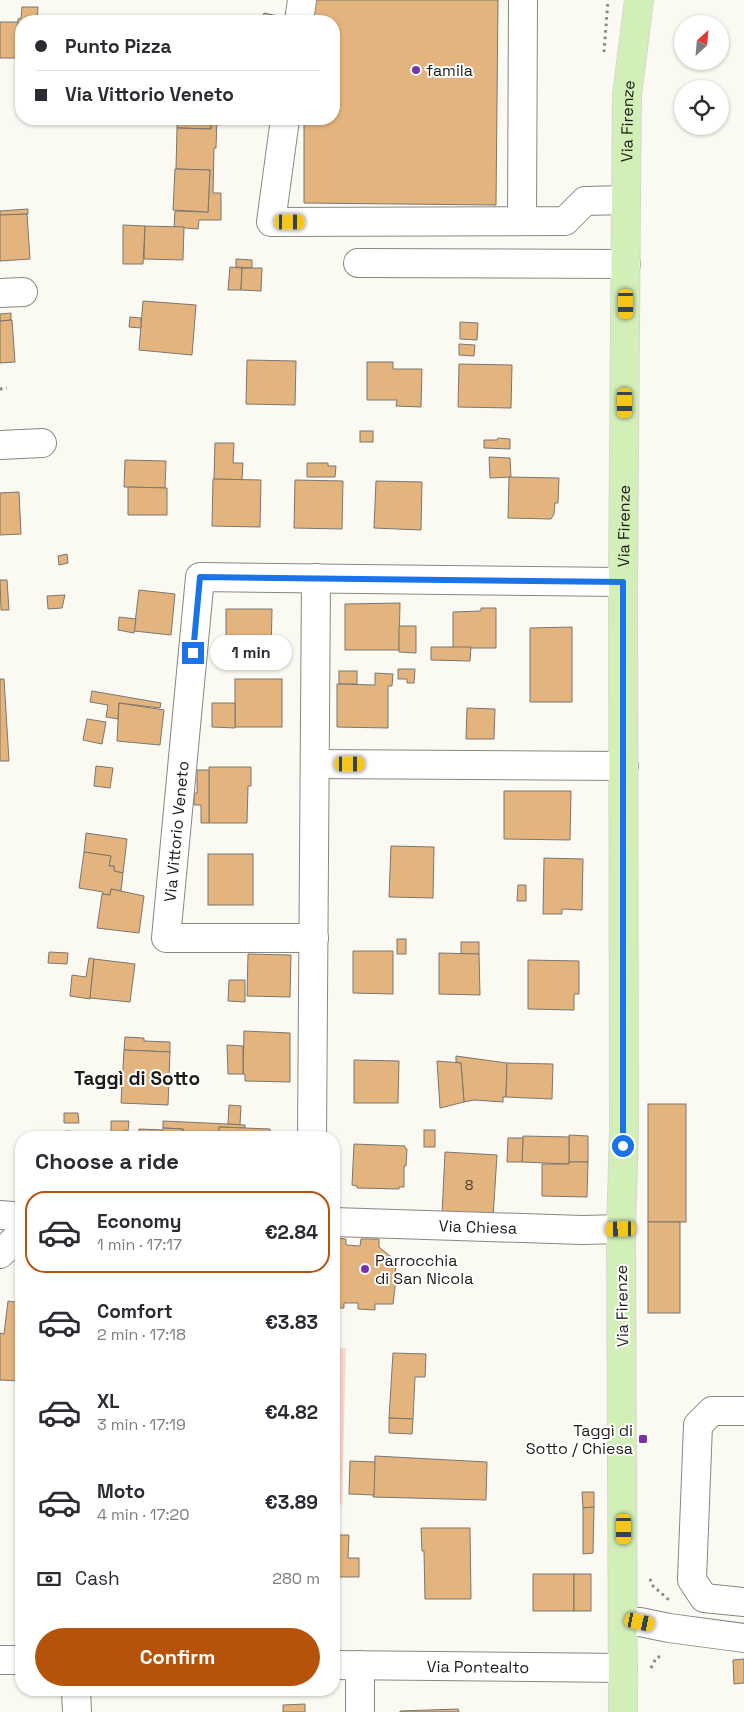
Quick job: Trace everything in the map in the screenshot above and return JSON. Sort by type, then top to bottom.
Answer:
[{"type":"main road","name":"Via Firenze","points":[[623,1712],[635,1671],[623,1622],[621,1229],[624,1129],[623,582],[626,200],[628,95],[639,0]]},
{"type":"street","points":[[300,15],[302,0]]},
{"type":"street","points":[[522,221],[523,0]]},
{"type":"street","points":[[284,125],[270,222],[565,221],[585,201],[626,200]]},
{"type":"street","points":[[358,263],[626,264]]},
{"type":"street","points":[[0,445],[42,443]]},
{"type":"street","name":"Via Vittorio Veneto","points":[[314,938],[166,938],[200,577],[316,578]]},
{"type":"street","points":[[312,1131],[316,578],[623,582]]},
{"type":"street","points":[[315,764],[624,766]]},
{"type":"street","points":[[0,1215],[15,1218]]},
{"type":"street","name":"Via Chiesa","points":[[340,1222],[582,1230],[621,1229]]},
{"type":"street","points":[[0,1254],[15,1240]]},
{"type":"street","points":[[623,1622],[640,1622],[734,1637],[736,1601],[704,1598],[692,1580],[698,1425],[712,1411],[744,1411]]},
{"type":"street","points":[[0,1660],[15,1660]]},
{"type":"street","points":[[347,1665],[360,1712]]},
{"type":"street","name":"Via Pontealto","points":[[347,1665],[635,1671]]},
{"type":"street","points":[[76,1696],[77,1712]]},
{"type":"path","points":[[0,389],[7,388]]},
{"type":"path","points":[[648,1576],[652,1585],[673,1602]]},
{"type":"path","points":[[635,1671],[664,1655]]},
{"type":"shaded area","points":[[340,1348],[346,1348],[342,1505],[340,1505]]},
{"type":"building","name":"famila","points":[[306,0],[498,0],[496,205],[304,203],[304,125],[340,125],[340,15],[305,15]]},
{"type":"building","points":[[22,7],[38,7],[37,15],[21,15]]},
{"type":"building","points":[[0,22],[15,22],[15,58],[0,58]]},
{"type":"building","points":[[177,125],[211,125],[211,129],[177,128]]},
{"type":"building","points":[[211,125],[217,125],[216,148],[214,148],[213,193],[221,193],[221,220],[199,220],[198,229],[174,227],[175,211],[208,212],[210,170],[176,169],[177,128],[211,129]]},
{"type":"building","points":[[175,169],[210,170],[208,212],[173,210]]},
{"type":"building","points":[[28,209],[28,214],[0,215],[0,211]]},
{"type":"building","points":[[27,214],[30,259],[0,261],[0,215]]},
{"type":"building","points":[[123,225],[145,226],[143,264],[123,264]]},
{"type":"building","points":[[145,226],[184,227],[183,260],[144,259]]},
{"type":"building","points":[[236,259],[252,260],[252,268],[236,267]]},
{"type":"building","points":[[230,267],[242,268],[241,290],[228,290]]},
{"type":"building","points":[[242,268],[262,268],[261,291],[241,290]]},
{"type":"building","points":[[143,301],[196,305],[192,355],[139,350]]},
{"type":"building","points":[[11,313],[11,320],[0,321],[0,314]]},
{"type":"building","points":[[130,317],[141,318],[141,328],[129,327]]},
{"type":"building","points":[[12,320],[15,362],[0,363],[0,321]]},
{"type":"building","points":[[460,322],[478,323],[477,340],[460,339]]},
{"type":"building","points":[[459,344],[475,345],[474,356],[459,355]]},
{"type":"building","points":[[247,360],[296,361],[295,405],[246,404]]},
{"type":"building","points":[[367,362],[393,362],[393,369],[422,369],[421,407],[396,406],[397,400],[367,400]]},
{"type":"building","points":[[459,364],[512,365],[511,408],[458,407]]},
{"type":"building","points":[[360,431],[373,431],[373,442],[360,442]]},
{"type":"building","points":[[498,438],[510,439],[510,449],[484,448],[484,440],[497,440]]},
{"type":"building","points":[[215,443],[234,443],[233,463],[243,463],[242,480],[214,479]]},
{"type":"building","points":[[489,457],[510,458],[511,477],[490,478]]},
{"type":"building","points":[[125,460],[166,461],[165,488],[124,487]]},
{"type":"building","points":[[307,463],[328,463],[328,466],[336,466],[335,477],[307,477]]},
{"type":"building","points":[[509,477],[559,478],[558,503],[555,503],[554,514],[551,519],[508,518]]},
{"type":"building","points":[[213,479],[261,480],[260,527],[212,526]]},
{"type":"building","points":[[295,480],[343,481],[342,529],[294,528]]},
{"type":"building","points":[[376,481],[422,482],[421,530],[374,528]]},
{"type":"building","points":[[128,487],[167,488],[167,515],[128,515]]},
{"type":"building","points":[[19,492],[21,534],[0,535],[0,493]]},
{"type":"building","points":[[67,554],[68,563],[59,565],[58,556]]},
{"type":"building","points":[[0,580],[7,580],[9,610],[1,610]]},
{"type":"building","points":[[139,590],[175,594],[171,635],[134,631]]},
{"type":"building","points":[[65,595],[62,608],[48,609],[47,596]]},
{"type":"building","points":[[400,603],[399,650],[345,650],[345,604]]},
{"type":"building","points":[[481,608],[496,608],[496,648],[453,648],[453,612],[481,611]]},
{"type":"building","points":[[226,609],[272,609],[271,657],[226,657]]},
{"type":"building","points":[[119,617],[136,619],[134,633],[118,630]]},
{"type":"building","points":[[399,626],[416,626],[416,653],[399,652]]},
{"type":"building","points":[[572,627],[572,702],[530,702],[530,628]]},
{"type":"building","points":[[431,647],[471,647],[470,661],[431,660]]},
{"type":"building","points":[[398,669],[415,669],[414,683],[407,683],[407,679],[398,679]]},
{"type":"building","points":[[339,671],[357,671],[357,684],[339,684]]},
{"type":"building","points":[[375,673],[393,674],[392,686],[388,686],[388,728],[337,727],[337,684],[375,685]]},
{"type":"building","points":[[0,679],[4,679],[9,761],[0,761]]},
{"type":"building","points":[[235,679],[282,679],[282,727],[235,727]]},
{"type":"building","points":[[92,691],[161,703],[160,708],[119,703],[118,719],[106,717],[108,705],[90,702]]},
{"type":"building","points":[[119,703],[164,710],[160,745],[117,741]]},
{"type":"building","points":[[212,703],[235,703],[235,728],[212,727]]},
{"type":"building","points":[[467,708],[495,709],[494,739],[466,739]]},
{"type":"building","points":[[87,719],[106,722],[102,744],[83,740]]},
{"type":"building","points":[[96,766],[113,768],[110,788],[94,786]]},
{"type":"building","points":[[209,767],[251,767],[251,786],[248,786],[247,823],[209,823]]},
{"type":"building","points":[[197,770],[209,770],[209,823],[201,823],[201,805],[194,805],[194,793],[197,793]]},
{"type":"building","points":[[504,791],[571,791],[570,840],[504,839]]},
{"type":"building","points":[[86,833],[127,839],[123,873],[114,871],[114,866],[109,866],[111,856],[84,852]]},
{"type":"building","points":[[391,846],[434,847],[433,898],[389,897]]},
{"type":"building","points":[[84,852],[111,856],[109,866],[114,866],[114,871],[123,873],[121,891],[111,889],[110,895],[79,888]]},
{"type":"building","points":[[208,854],[253,854],[253,905],[208,905]]},
{"type":"building","points":[[544,858],[583,859],[582,910],[562,909],[562,914],[543,914]]},
{"type":"building","points":[[518,885],[526,885],[526,901],[517,901]]},
{"type":"building","points":[[111,889],[144,896],[139,933],[97,928],[102,894],[110,895]]},
{"type":"building","points":[[397,939],[406,939],[406,954],[397,954]]},
{"type":"building","points":[[461,942],[479,942],[479,954],[461,954]]},
{"type":"building","points":[[353,951],[393,951],[393,994],[353,993]]},
{"type":"building","points":[[49,952],[68,953],[67,964],[48,963]]},
{"type":"building","points":[[439,953],[479,954],[480,995],[439,994]]},
{"type":"building","points":[[248,954],[291,955],[290,997],[247,996]]},
{"type":"building","points":[[89,958],[94,959],[90,999],[70,996],[72,975],[86,977]]},
{"type":"building","points":[[94,959],[135,964],[130,1002],[90,998]]},
{"type":"building","points":[[528,960],[579,961],[579,994],[574,994],[574,1010],[528,1009]]},
{"type":"building","points":[[229,980],[245,980],[245,1002],[228,1001]]},
{"type":"building","points":[[244,1031],[290,1033],[290,1082],[245,1081],[245,1074],[243,1074]]},
{"type":"building","points":[[125,1037],[144,1038],[144,1041],[170,1042],[170,1052],[124,1050]]},
{"type":"building","points":[[227,1045],[243,1046],[243,1074],[228,1074]]},
{"type":"building","points":[[124,1050],[170,1052],[168,1105],[121,1103]]},
{"type":"building","points":[[456,1056],[507,1063],[506,1097],[503,1097],[503,1102],[474,1100],[464,1102],[461,1063],[456,1062]]},
{"type":"building","points":[[354,1060],[399,1061],[398,1103],[354,1103]]},
{"type":"building","points":[[437,1061],[461,1063],[464,1102],[440,1108]]},
{"type":"building","points":[[507,1063],[553,1064],[552,1099],[506,1097]]},
{"type":"building","points":[[648,1104],[686,1104],[686,1222],[648,1222]]},
{"type":"building","points":[[229,1105],[241,1106],[240,1125],[228,1124]]},
{"type":"building","points":[[64,1113],[78,1113],[79,1123],[64,1123]]},
{"type":"building","points":[[111,1121],[129,1121],[128,1131],[111,1131]]},
{"type":"building","points":[[163,1121],[245,1125],[245,1128],[219,1127],[219,1131],[183,1131],[183,1129],[163,1128]]},
{"type":"building","points":[[219,1127],[270,1129],[270,1131],[219,1131]]},
{"type":"building","points":[[163,1128],[183,1129],[183,1131],[139,1131],[139,1129],[163,1130]]},
{"type":"building","points":[[424,1130],[435,1130],[435,1147],[424,1147]]},
{"type":"building","points":[[569,1135],[588,1136],[588,1162],[569,1162]]},
{"type":"building","points":[[523,1136],[569,1137],[569,1164],[522,1162]]},
{"type":"building","points":[[508,1138],[523,1138],[522,1162],[507,1162]]},
{"type":"building","points":[[354,1144],[405,1146],[407,1149],[406,1166],[404,1166],[404,1187],[399,1187],[399,1189],[357,1188],[357,1186],[352,1185]]},
{"type":"building","points":[[445,1152],[497,1155],[493,1218],[442,1215]]},
{"type":"building","points":[[569,1162],[588,1162],[587,1197],[542,1196],[542,1164],[569,1164]]},
{"type":"building","points":[[648,1222],[680,1222],[680,1313],[648,1313]]},
{"type":"building","name":"Parrocchia di San Nicola","points":[[340,1238],[346,1239],[346,1245],[360,1246],[361,1239],[379,1239],[379,1247],[395,1260],[396,1279],[393,1304],[375,1304],[375,1310],[358,1309],[358,1303],[344,1303],[344,1308],[340,1308]]},
{"type":"building","points":[[8,1301],[15,1302],[15,1381],[0,1380],[0,1333],[4,1334]]},
{"type":"building","points":[[393,1353],[426,1354],[425,1377],[415,1377],[413,1419],[389,1418]]},
{"type":"building","points":[[389,1418],[413,1419],[412,1434],[389,1433]]},
{"type":"building","points":[[375,1456],[487,1462],[486,1500],[373,1497]]},
{"type":"building","points":[[350,1461],[375,1462],[374,1495],[349,1494]]},
{"type":"building","points":[[582,1492],[594,1492],[594,1507],[583,1508]]},
{"type":"building","points":[[594,1507],[593,1553],[583,1554],[583,1508]]},
{"type":"building","points":[[421,1528],[470,1528],[471,1599],[425,1599],[424,1551],[422,1551]]},
{"type":"building","points":[[340,1535],[349,1535],[348,1558],[359,1558],[359,1577],[340,1577]]},
{"type":"building","points":[[533,1574],[574,1574],[574,1611],[533,1611]]},
{"type":"building","points":[[574,1574],[591,1574],[591,1611],[574,1611]]},
{"type":"building","points":[[744,1659],[744,1683],[734,1684],[733,1660]]},
{"type":"building","points":[[305,1704],[305,1712],[283,1712],[283,1705]]},
{"type":"building","points":[[458,1709],[459,1712],[400,1712],[400,1711]]},
{"type":"place","name":"famila","points":[[416,70]]},
{"type":"place","name":"Parrocchia di San Nicola","points":[[365,1269]]},
{"type":"place","name":"Taggì di Sotto / Chiesa","points":[[643,1439]]},
{"type":"district","name":"Taggì di Sotto","points":[[137,1078]]},
{"type":"route","points":[[193,653],[200,577],[623,582],[623,1146]]}]
